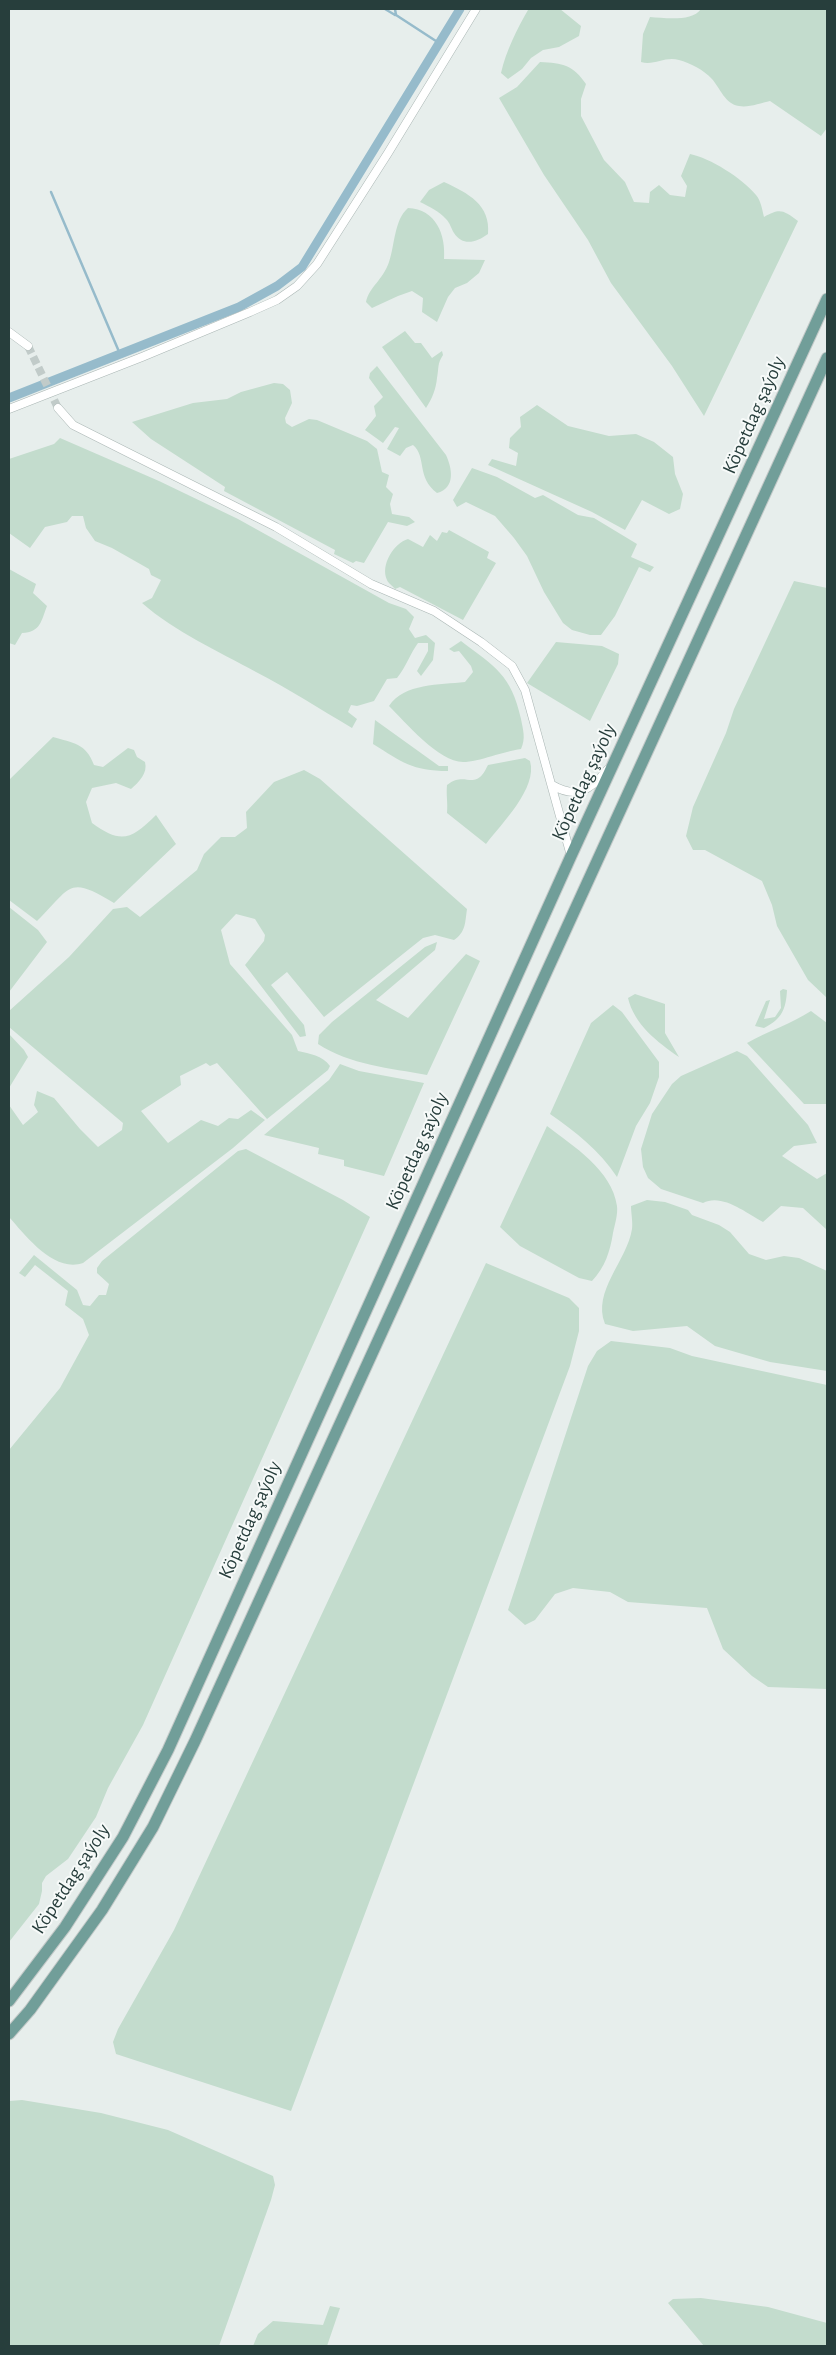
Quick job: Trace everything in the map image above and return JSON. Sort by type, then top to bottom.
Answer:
[{"type":"main road","name":"Köpetdag şaýoly","points":[[9,2001],[65,1927],[123,1837],[168,1750],[571,856],[827,299]]},
{"type":"main road","name":"Köpetdag şaýoly","points":[[9,2034],[30,2010],[102,1910],[161,1810],[199,1731],[827,358]]},
{"type":"street","points":[[9,409],[142,358],[250,312],[277,300],[297,286],[317,264],[388,153],[476,9]]},
{"type":"street","points":[[9,332],[28,346]]},
{"type":"street","points":[[58,408],[73,425],[276,526],[371,584],[434,612],[481,642],[512,666],[525,690],[571,856]]},
{"type":"street","points":[[552,785],[565,792],[576,793],[599,779],[617,756]]},
{"type":"green space","points":[[560,9],[581,26],[579,36],[559,47],[543,50],[508,79],[501,73],[506,57],[512,40],[524,17],[528,10]]},
{"type":"green space","points":[[701,9],[827,9],[827,128],[821,136],[770,101],[746,106],[734,105],[726,99],[709,76],[688,63],[674,59],[650,63],[641,62],[643,34],[650,17],[685,18],[697,13]]},
{"type":"green space","points":[[540,62],[567,66],[577,73],[586,84],[581,99],[581,116],[604,160],[625,182],[634,202],[649,203],[650,192],[659,185],[670,195],[685,197],[687,186],[681,176],[690,154],[716,164],[743,182],[758,197],[764,217],[778,211],[789,214],[798,221],[704,416],[672,366],[611,283],[588,240],[544,175],[499,98],[517,87]]},
{"type":"green space","points":[[444,182],[469,196],[482,208],[486,215],[488,234],[475,241],[466,242],[454,233],[449,222],[443,216],[420,202],[429,190]]},
{"type":"green space","points":[[408,208],[418,209],[426,213],[437,225],[443,241],[444,259],[485,260],[479,273],[467,283],[455,288],[448,297],[437,322],[422,312],[423,298],[412,291],[372,308],[366,302],[370,292],[386,268],[391,255],[397,226],[403,213]]},
{"type":"green space","points":[[405,331],[415,343],[421,343],[432,358],[442,351],[443,355],[439,364],[435,390],[426,408],[382,347]]},
{"type":"green space","points":[[377,366],[446,455],[451,477],[447,487],[443,490],[437,493],[426,480],[420,455],[413,445],[406,448],[400,456],[387,449],[399,428],[395,427],[383,443],[365,430],[376,416],[374,406],[383,397],[369,378],[370,373]]},
{"type":"green space","points":[[274,383],[283,384],[290,390],[292,403],[285,418],[286,423],[292,427],[309,419],[317,420],[367,441],[377,449],[382,472],[389,475],[386,487],[393,494],[390,504],[392,514],[409,517],[415,522],[407,526],[388,522],[364,563],[356,561],[353,563],[334,554],[335,550],[224,491],[225,487],[151,439],[132,422],[193,403],[227,399],[241,392]]},
{"type":"green space","points":[[537,405],[568,426],[609,436],[636,434],[654,442],[673,457],[675,474],[683,494],[680,509],[669,514],[642,500],[625,530],[592,512],[488,465],[492,459],[516,466],[518,453],[509,448],[510,438],[521,427],[520,417]]},
{"type":"green space","points":[[60,438],[159,481],[238,519],[389,603],[406,609],[414,617],[409,629],[415,638],[426,635],[435,643],[433,660],[421,676],[417,671],[428,651],[428,643],[418,643],[397,678],[387,679],[374,701],[357,706],[351,705],[348,712],[357,719],[352,728],[280,685],[183,632],[142,603],[152,598],[161,580],[151,575],[149,569],[112,548],[95,541],[86,528],[83,516],[72,516],[67,522],[45,527],[30,548],[9,533],[9,459],[54,444]]},
{"type":"green space","points":[[472,468],[497,477],[535,498],[543,495],[578,515],[594,518],[637,544],[631,557],[654,567],[650,572],[639,567],[615,616],[601,635],[590,635],[572,630],[563,623],[544,592],[527,556],[495,516],[466,502],[457,507],[453,500]]},
{"type":"green space","points":[[449,530],[489,552],[487,558],[496,563],[463,620],[400,587],[395,589],[385,574],[385,568],[390,555],[403,541],[408,539],[423,547],[430,535],[437,541],[442,532],[447,533]]},
{"type":"green space","points":[[9,569],[36,584],[33,593],[47,606],[37,628],[22,633],[15,645],[9,643]]},
{"type":"green space","points":[[794,581],[827,588],[827,998],[808,980],[777,926],[772,905],[762,881],[705,850],[693,850],[686,836],[693,807],[726,733],[734,709]]},
{"type":"green space","points":[[461,641],[492,665],[507,681],[521,719],[524,738],[521,749],[469,762],[454,760],[444,756],[423,740],[389,706],[396,698],[413,689],[423,686],[465,682],[473,672],[471,666],[459,651],[454,652],[449,649]]},
{"type":"green space","points":[[556,642],[602,646],[619,654],[618,664],[590,721],[527,683]]},
{"type":"green space","points":[[375,720],[439,766],[448,766],[448,771],[416,767],[392,756],[373,744]]},
{"type":"green space","points":[[53,737],[83,748],[94,765],[103,767],[128,748],[134,750],[137,757],[145,762],[146,766],[142,777],[131,789],[116,783],[92,788],[86,802],[92,823],[111,834],[125,836],[140,830],[156,815],[176,844],[114,903],[87,889],[71,888],[57,899],[37,921],[9,900],[9,780]]},
{"type":"green space","points":[[525,758],[530,761],[529,783],[517,805],[486,844],[447,813],[447,785],[453,781],[463,779],[474,780],[483,774],[488,765]]},
{"type":"green space","points":[[304,770],[320,779],[467,909],[461,934],[454,940],[435,935],[423,938],[324,1017],[287,972],[271,985],[304,1025],[306,1036],[300,1037],[245,965],[264,941],[265,935],[255,919],[236,914],[221,930],[230,964],[292,1035],[298,1051],[323,1059],[330,1066],[328,1070],[267,1119],[217,1063],[210,1066],[206,1063],[180,1076],[181,1085],[141,1111],[168,1143],[201,1120],[218,1126],[229,1118],[238,1119],[251,1110],[265,1120],[233,1148],[83,1263],[72,1265],[51,1258],[32,1243],[9,1217],[9,1105],[23,1125],[38,1112],[34,1105],[37,1091],[54,1098],[98,1147],[122,1130],[123,1123],[9,1027],[9,1011],[69,957],[113,909],[127,907],[140,917],[197,870],[204,854],[221,837],[235,837],[247,828],[246,812],[274,782]]},
{"type":"green space","points":[[9,907],[38,930],[47,942],[9,992]]},
{"type":"green space","points":[[437,942],[435,950],[376,1000],[408,1018],[466,954],[480,961],[427,1075],[357,1061],[343,1057],[318,1044],[319,1035],[332,1022],[425,947]]},
{"type":"green space","points":[[783,989],[787,990],[786,997],[784,1008],[779,1017],[764,1028],[755,1026],[766,1001],[770,1000],[764,1019],[775,1017],[781,1008],[780,991]]},
{"type":"green space","points":[[635,994],[665,1004],[665,1033],[679,1057],[655,1039],[635,1016],[628,998]]},
{"type":"green space","points":[[613,1005],[622,1012],[659,1062],[659,1077],[650,1103],[636,1126],[617,1177],[603,1158],[586,1142],[550,1114],[591,1023]]},
{"type":"green space","points":[[811,1011],[827,1023],[827,1104],[804,1104],[747,1043]]},
{"type":"green space","points":[[9,1034],[28,1057],[9,1088]]},
{"type":"green space","points":[[737,1051],[747,1056],[808,1125],[817,1143],[794,1146],[782,1156],[817,1179],[827,1173],[827,1230],[803,1208],[781,1206],[763,1222],[726,1202],[718,1200],[703,1203],[661,1189],[648,1178],[643,1167],[641,1149],[652,1114],[672,1084],[681,1076]]},
{"type":"green space","points":[[340,1064],[359,1071],[424,1083],[384,1176],[344,1166],[344,1160],[318,1154],[319,1148],[264,1135],[329,1080]]},
{"type":"green space","points":[[547,1126],[600,1170],[614,1193],[617,1212],[610,1247],[604,1265],[592,1281],[579,1278],[520,1246],[500,1227]]},
{"type":"green space","points":[[246,1149],[343,1200],[370,1217],[143,1725],[108,1788],[96,1817],[68,1859],[46,1876],[42,1883],[39,1904],[9,1942],[9,1450],[60,1388],[89,1335],[83,1319],[65,1305],[68,1291],[35,1265],[25,1277],[19,1273],[34,1255],[77,1290],[83,1305],[90,1306],[99,1295],[106,1295],[109,1284],[97,1273],[97,1268],[102,1261],[238,1151]]},
{"type":"green space","points":[[647,1200],[665,1202],[688,1210],[692,1215],[719,1225],[730,1232],[749,1254],[766,1260],[784,1256],[799,1258],[827,1271],[827,1371],[770,1362],[715,1346],[687,1326],[633,1331],[605,1324],[602,1312],[603,1300],[629,1241],[632,1226],[631,1206]]},
{"type":"green space","points":[[486,1263],[569,1298],[579,1308],[579,1331],[570,1366],[291,2111],[116,2054],[113,2042],[118,2029],[174,1930]]},
{"type":"green space","points":[[611,1341],[670,1348],[692,1356],[827,1385],[827,1689],[768,1687],[752,1676],[723,1649],[707,1608],[628,1602],[610,1592],[573,1588],[555,1594],[535,1620],[525,1625],[508,1610],[588,1366],[597,1351]]},
{"type":"green space","points":[[22,2100],[101,2113],[168,2130],[273,2176],[275,2185],[271,2200],[219,2346],[9,2346],[9,2101]]},
{"type":"green space","points":[[701,2298],[768,2307],[827,2323],[827,2346],[704,2346],[668,2303],[673,2299]]},
{"type":"green space","points":[[330,2306],[340,2308],[327,2346],[253,2346],[258,2334],[273,2321],[323,2325]]},
{"type":"waterway","points":[[385,9],[395,15]]},
{"type":"waterway","points":[[395,9],[396,15],[439,43]]},
{"type":"waterway","points":[[9,398],[239,307],[277,286],[302,267],[460,9]]},
{"type":"waterway","points":[[51,192],[120,354]]},
{"type":"tunnel","points":[[28,346],[58,408]]}]
